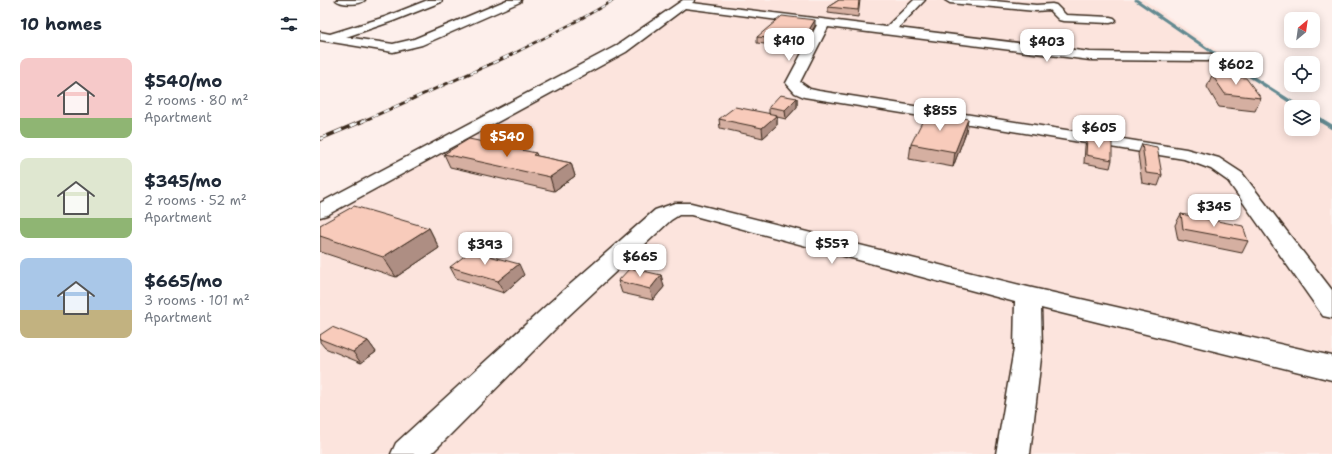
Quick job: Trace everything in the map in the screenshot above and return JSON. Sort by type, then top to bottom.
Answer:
[{"type":"street","points":[[341,0],[360,0]]},
{"type":"street","points":[[325,37],[389,19],[438,0]]},
{"type":"street","points":[[325,37],[393,48],[418,42],[516,0]]},
{"type":"street","points":[[889,30],[920,0]]},
{"type":"street","points":[[950,0],[1036,8],[1053,3],[1063,18],[1110,20]]},
{"type":"street","points":[[320,211],[610,55],[687,3],[824,23],[1090,56],[1207,57]]},
{"type":"street","points":[[824,23],[794,79],[793,83],[797,88],[804,92],[1186,154],[1222,166],[1235,177],[1332,309]]},
{"type":"street","points":[[408,454],[557,310],[663,215],[675,209],[691,209],[1028,296],[1332,368]]},
{"type":"street","points":[[1012,454],[1028,349],[1028,296]]},
{"type":"shaded area","points":[[682,0],[1144,0],[1289,100],[1284,100],[1284,136],[1320,136],[1320,121],[1332,129],[1332,454],[320,454],[320,201],[618,47]]},
{"type":"building","points":[[839,0],[859,0],[858,10],[828,7]]},
{"type":"building","points":[[782,16],[815,20],[807,33],[787,32],[779,39],[757,37]]},
{"type":"building","points":[[1212,75],[1246,78],[1261,98],[1225,94]]},
{"type":"building","points":[[780,95],[797,98],[785,110],[769,107]]},
{"type":"building","points":[[735,107],[777,115],[762,128],[719,119]]},
{"type":"building","points":[[927,112],[968,119],[955,152],[911,144]]},
{"type":"building","points":[[1087,138],[1112,142],[1112,160],[1086,155]]},
{"type":"building","points":[[469,139],[536,153],[533,155],[571,163],[550,177],[444,154]]},
{"type":"building","points":[[1142,144],[1157,147],[1162,175],[1146,173]]},
{"type":"building","points":[[354,206],[429,228],[383,257],[320,236],[320,225]]},
{"type":"building","points":[[1181,214],[1243,226],[1248,241],[1183,229]]},
{"type":"building","points":[[471,251],[519,264],[498,281],[450,267]]},
{"type":"building","points":[[630,268],[661,275],[650,289],[618,281]]},
{"type":"building","points":[[332,327],[368,341],[353,352],[320,339],[320,335]]},
{"type":"waterway","points":[[1136,0],[1215,54]]},
{"type":"waterway","points":[[1214,53],[1288,100]]},
{"type":"waterway","points":[[1320,119],[1324,122]]},
{"type":"waterway","points":[[1322,121],[1332,127]]},
{"type":"railway","points":[[515,53],[614,0]]},
{"type":"railway","points":[[361,122],[515,53]]},
{"type":"railway","points":[[320,139],[363,121]]}]
